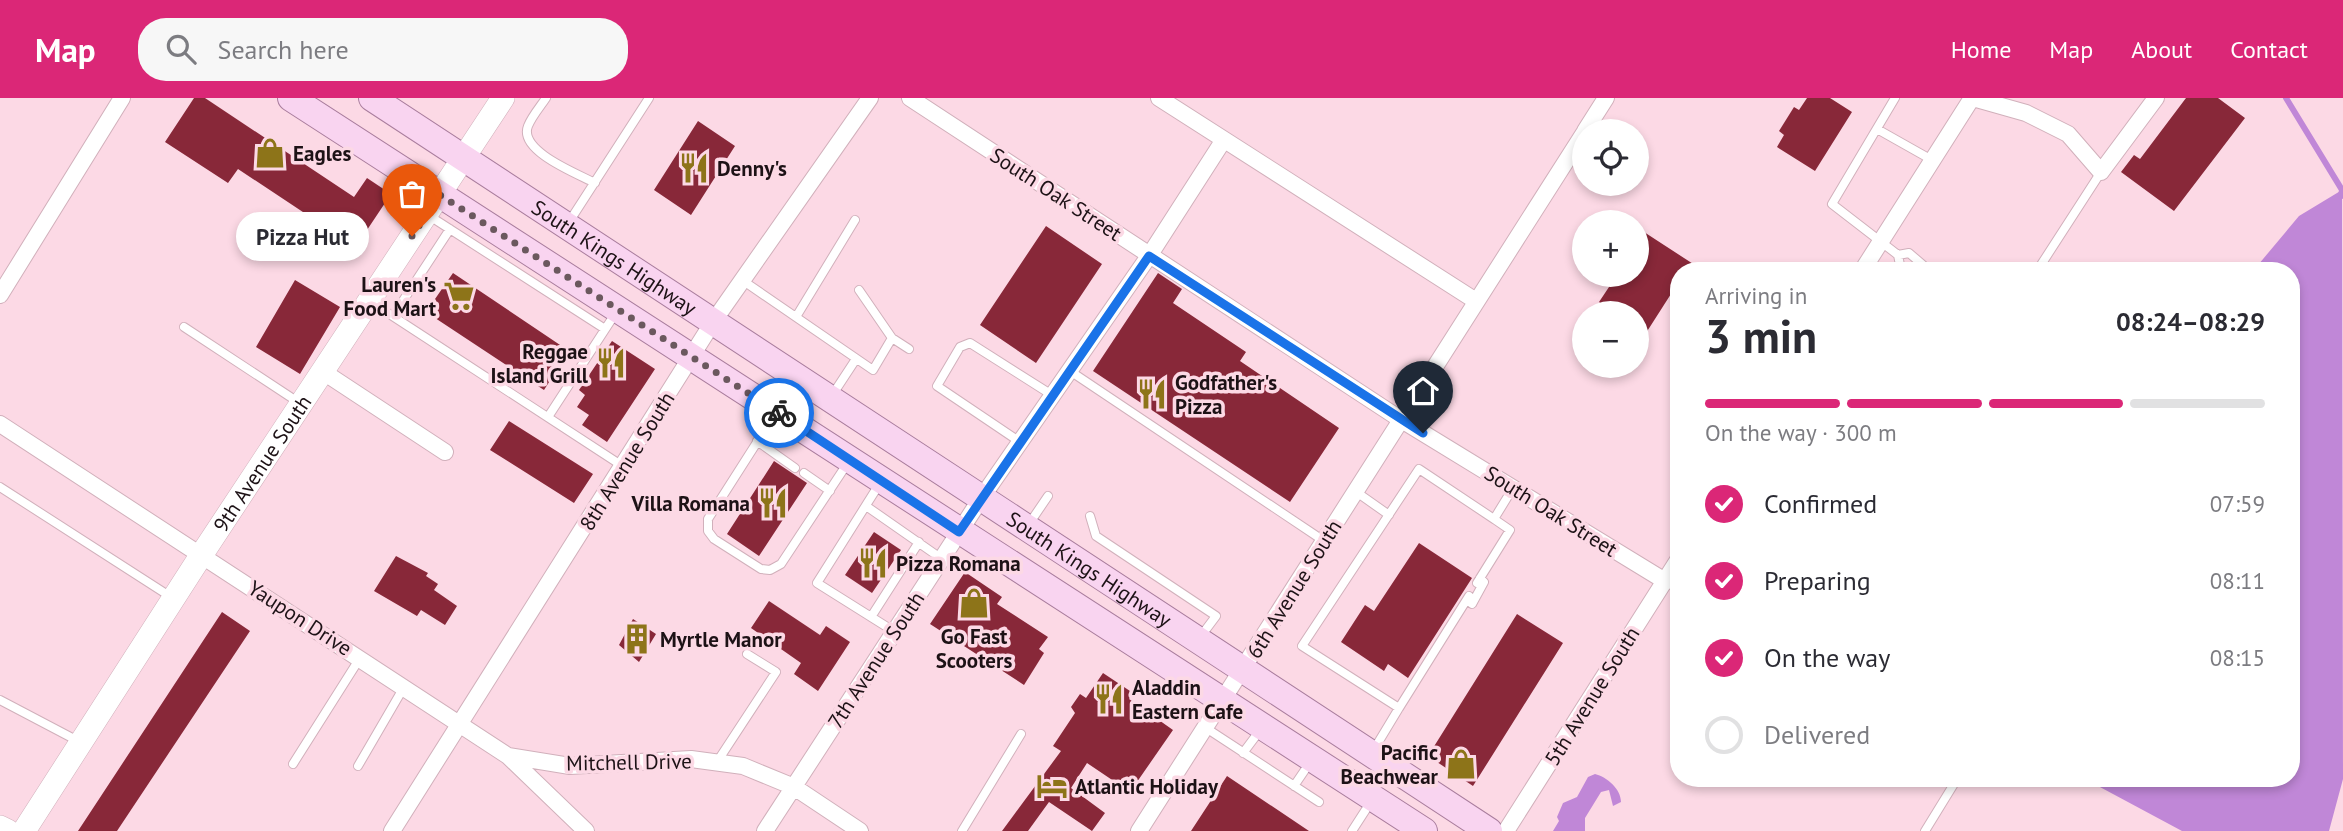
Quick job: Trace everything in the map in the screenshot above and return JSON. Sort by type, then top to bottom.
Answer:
[{"type":"main road","name":"South Kings Highway","points":[[291,98],[433,205],[612,319],[693,356],[959,532],[1424,831]]},
{"type":"main road","name":"South Kings Highway","points":[[372,98],[980,500],[1489,831]]},
{"type":"street","points":[[0,295],[122,98]]},
{"type":"street","name":"9th Avenue South","points":[[24,831],[202,554],[503,98]]},
{"type":"street","name":"8th Avenue South","points":[[392,831],[462,725],[713,322],[870,98]]},
{"type":"street","name":"South Oak Street","points":[[910,98],[1400,419],[1670,584]]},
{"type":"street","points":[[1159,98],[1476,301]]},
{"type":"street","name":"6th Avenue South","points":[[1592,119],[1606,98]]},
{"type":"street","points":[[1868,262],[1973,98],[2026,113],[2068,134],[2101,172],[2156,98]]},
{"type":"street","name":"7th Avenue South","points":[[765,831],[980,500],[1149,256],[1223,141]]},
{"type":"street","name":"6th Avenue South","points":[[1139,831],[1572,151]]},
{"type":"street","points":[[322,371],[445,452]]},
{"type":"street","name":"Yaupon Drive","points":[[0,424],[508,756],[586,831]]},
{"type":"street","name":"5th Avenue South","points":[[1506,831],[1670,588]]},
{"type":"street","name":"Mitchell Drive","points":[[508,756],[570,766],[691,759],[743,766],[793,788],[860,831]]},
{"type":"street","points":[[0,827],[8,831]]},
{"type":"lane","points":[[546,98],[527,128],[527,138],[537,151],[595,183]]},
{"type":"lane","points":[[567,225],[649,98]]},
{"type":"lane","points":[[1895,98],[1832,204],[1898,255],[1899,262]]},
{"type":"lane","points":[[1877,129],[1933,160]]},
{"type":"lane","points":[[2043,262],[2101,172]]},
{"type":"lane","points":[[433,205],[450,229],[489,241]]},
{"type":"lane","points":[[796,317],[855,220]]},
{"type":"lane","points":[[393,316],[450,229]]},
{"type":"lane","points":[[1898,255],[1909,253],[1920,262]]},
{"type":"lane","points":[[742,280],[873,370],[892,338]]},
{"type":"lane","points":[[859,290],[892,338],[909,349]]},
{"type":"lane","points":[[369,301],[624,467]]},
{"type":"lane","points":[[548,417],[612,319]]},
{"type":"lane","points":[[184,327],[301,404]]},
{"type":"lane","points":[[1020,442],[937,386],[960,347],[970,343],[1052,395]]},
{"type":"lane","points":[[829,399],[856,359]]},
{"type":"lane","points":[[1070,371],[1324,541]]},
{"type":"lane","points":[[776,411],[708,520],[708,531],[714,539],[761,569],[770,570],[781,565],[850,460]]},
{"type":"lane","points":[[757,442],[795,468]]},
{"type":"lane","points":[[1371,754],[1468,598],[1472,604],[1484,582],[1478,581],[1510,530],[1419,469],[1302,646],[1399,708]]},
{"type":"lane","points":[[804,473],[830,491]]},
{"type":"lane","points":[[881,481],[817,583],[895,632]]},
{"type":"lane","points":[[0,487],[174,598]]},
{"type":"lane","points":[[1494,519],[1513,488]]},
{"type":"lane","points":[[1355,491],[1389,514]]},
{"type":"lane","points":[[1025,529],[1048,496]]},
{"type":"lane","points":[[866,506],[942,559]]},
{"type":"lane","points":[[1090,516],[1097,536],[1216,615],[1198,642]]},
{"type":"lane","points":[[871,617],[919,542]]},
{"type":"lane","points":[[717,762],[776,672],[747,654]]},
{"type":"lane","points":[[293,764],[360,657]]},
{"type":"lane","points":[[358,766],[404,687]]},
{"type":"lane","points":[[0,700],[81,742]]},
{"type":"lane","points":[[1242,753],[1263,727]]},
{"type":"lane","points":[[1206,728],[1319,802]]},
{"type":"lane","points":[[962,831],[1021,734]]},
{"type":"lane","points":[[1294,786],[1313,759]]},
{"type":"lane","points":[[1925,831],[1952,787]]},
{"type":"lane","points":[[1352,831],[1374,798]]},
{"type":"shaded area","points":[[2342,190],[2343,779],[2329,831],[2182,831],[2100,787],[2300,787],[2300,262],[2261,262],[2299,216]]},
{"type":"shaded area","points":[[1595,774],[1613,784],[1621,802],[1613,806],[1609,790],[1601,792],[1585,818],[1585,831],[1553,831],[1559,821],[1557,817],[1563,803],[1577,797],[1588,777]]},
{"type":"building","points":[[194,98],[205,98],[354,197],[367,178],[391,194],[361,239],[332,220],[327,228],[238,169],[228,183],[165,142]]},
{"type":"building","points":[[1807,98],[1830,98],[1852,112],[1815,171],[1777,147],[1784,135],[1779,131],[1794,107],[1799,110]]},
{"type":"building","points":[[2186,98],[2218,98],[2245,118],[2174,211],[2121,172],[2134,155],[2140,159]]},
{"type":"building","name":"Denny's","points":[[698,121],[735,146],[691,215],[654,190]]},
{"type":"building","points":[[1046,226],[1102,264],[1036,363],[980,325]]},
{"type":"building","points":[[1649,235],[1690,262],[1670,262],[1670,296],[1649,328],[1649,301],[1600,301],[1609,287],[1649,287]]},
{"type":"building","points":[[453,273],[569,351],[544,390],[426,312]]},
{"type":"building","points":[[1158,273],[1182,289],[1173,303],[1246,352],[1240,361],[1339,428],[1290,502],[1093,371]]},
{"type":"building","points":[[295,280],[340,307],[300,374],[256,347]]},
{"type":"building","points":[[612,341],[655,369],[607,442],[582,425],[589,415],[577,407],[585,395],[579,390]]},
{"type":"building","points":[[509,421],[593,474],[574,503],[490,450]]},
{"type":"building","points":[[774,461],[807,483],[759,556],[727,534]]},
{"type":"building","name":"Pizza Romana","points":[[874,532],[901,550],[872,593],[845,575]]},
{"type":"building","points":[[1419,543],[1472,578],[1408,678],[1388,664],[1384,671],[1341,642],[1365,605],[1374,611]]},
{"type":"building","points":[[396,556],[428,573],[426,576],[438,584],[434,590],[457,606],[445,625],[421,610],[417,616],[374,591]]},
{"type":"building","points":[[965,572],[1002,597],[997,604],[1048,637],[1039,649],[1044,653],[1024,685],[930,624]]},
{"type":"building","points":[[769,601],[820,635],[826,626],[850,642],[818,691],[794,674],[801,663],[751,628]]},
{"type":"building","points":[[222,612],[250,631],[117,831],[78,831]]},
{"type":"building","points":[[1517,614],[1563,643],[1473,786],[1428,756]]},
{"type":"building","name":"Myrtle Manor","points":[[633,619],[656,634],[639,662],[619,645]]},
{"type":"building","points":[[1103,673],[1133,693],[1129,699],[1173,730],[1130,792],[1087,763],[1071,788],[1105,813],[1092,831],[1049,802],[1028,831],[1002,831],[1061,751],[1053,746],[1075,713],[1071,707],[1080,694],[1086,698]]},
{"type":"building","points":[[1227,776],[1309,831],[1191,831]]},
{"type":"waterway","points":[[2286,98],[2342,190],[2341,196]]},
{"type":"way so far","points":[[412,236],[440,195],[779,413]]},
{"type":"place","name":"Eagles","points":[[270,153]]},
{"type":"place","name":"Denny's","points":[[694,168]]},
{"type":"place","name":"Pizza Hut","points":[[412,236]]},
{"type":"place","name":"Lauren's Food Mart","points":[[459,296]]},
{"type":"place","name":"Reggae Island Grill","points":[[611,363]]},
{"type":"place","name":"Godfather's Pizza","points":[[1152,394]]},
{"type":"place","name":"Villa Romana","points":[[773,503]]},
{"type":"place","name":"Pizza Romana","points":[[873,563]]},
{"type":"place","name":"Go Fast Scooters","points":[[974,603]]},
{"type":"place","name":"Myrtle Manor","points":[[637,639]]},
{"type":"place","name":"Aladdin Eastern Cafe","points":[[1109,699]]},
{"type":"place","name":"Pacific Beachwear","points":[[1461,764]]},
{"type":"place","name":"Atlantic Holiday","points":[[1052,786]]},
{"type":"route","points":[[779,413],[959,532],[1149,256],[1423,433]]}]
